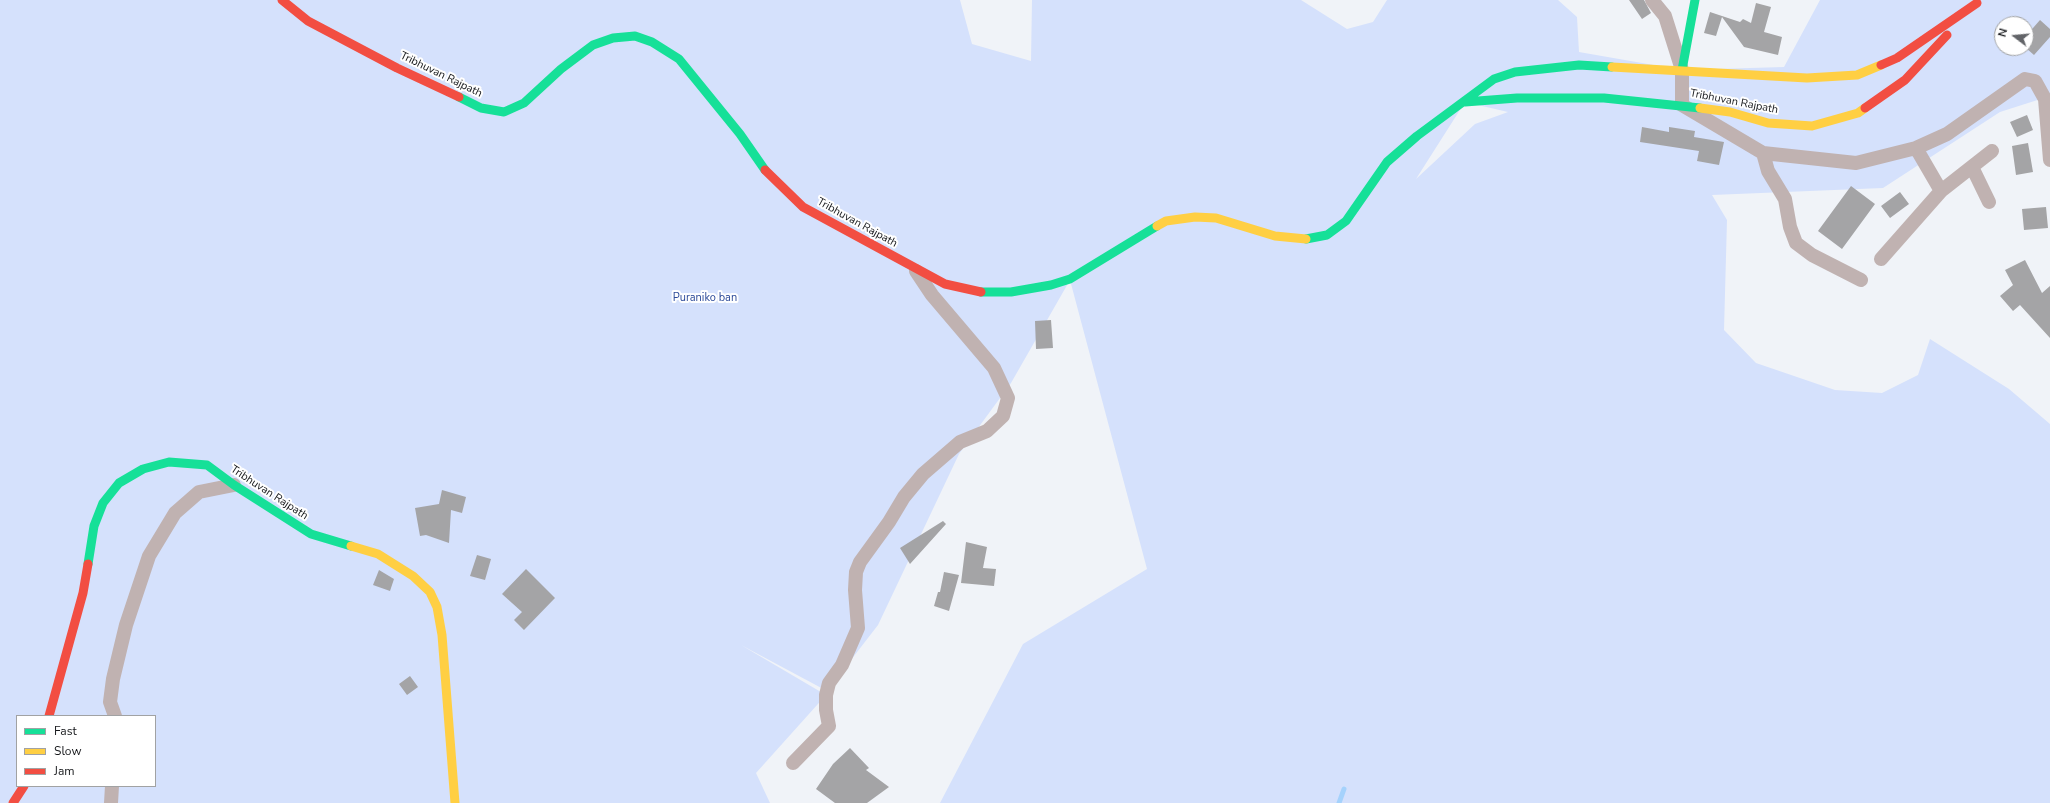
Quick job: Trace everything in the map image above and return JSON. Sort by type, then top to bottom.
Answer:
[{"type":"main road","name":"Tribhuvan Rajpath","points":[[282,0],[308,21],[397,68],[482,108],[504,112],[524,103],[561,69],[593,45],[613,38],[635,36],[652,42],[679,60],[740,134],[766,172],[784,191],[803,207],[945,284],[981,292],[1012,292],[1051,285],[1070,279],[1137,237],[1166,221],[1195,217],[1216,218],[1275,236],[1304,240],[1327,235],[1346,221],[1387,162],[1417,136],[1465,102],[1494,79],[1515,72],[1579,65],[1807,78],[1857,75],[1897,58],[1979,2]]},
{"type":"main road","points":[[1682,70],[1695,0]]},
{"type":"main road","name":"Tribhuvan Rajpath","points":[[1465,102],[1517,98],[1604,98],[1682,105],[1730,112],[1768,123],[1812,126],[1858,113],[1904,80],[1979,2]]},
{"type":"main road","name":"Tribhuvan Rajpath","points":[[49,715],[83,593],[94,526],[103,503],[119,484],[143,469],[169,462],[207,466],[311,534],[378,554],[413,576],[430,592],[437,606],[442,635],[455,803]]},
{"type":"main road","points":[[13,803],[23,787]]},
{"type":"street","points":[[1652,0],[1665,16],[1682,70],[1682,105],[1763,153],[1856,163],[1916,148],[1947,134],[2025,79],[2036,81],[2045,99],[2050,160]]},
{"type":"street","points":[[1916,148],[1941,191]]},
{"type":"street","points":[[1881,259],[1941,191],[1992,151]]},
{"type":"street","points":[[1763,153],[1768,171],[1785,199],[1790,227],[1796,243],[1812,255],[1861,280]]},
{"type":"street","points":[[1972,167],[1989,202]]},
{"type":"street","points":[[793,763],[829,726],[826,696],[829,683],[842,665],[858,628],[855,584],[856,572],[860,562],[889,522],[904,497],[924,474],[960,442],[987,431],[1003,416],[1008,398],[994,368],[932,295],[914,268]]},
{"type":"street","points":[[115,715],[110,702],[113,679],[126,625],[149,556],[175,513],[199,492],[234,485]]},
{"type":"street","points":[[111,803],[112,787]]},
{"type":"green space","name":"Puraniko ban","points":[[0,0],[960,0],[972,44],[1031,61],[1032,0],[1301,0],[1347,29],[1373,22],[1387,0],[1558,0],[1577,17],[1579,52],[1682,70],[1784,67],[1820,0],[2050,0],[2050,96],[2000,112],[1883,188],[1712,195],[1727,220],[1724,330],[1756,363],[1835,390],[1882,393],[1918,375],[1930,339],[2009,389],[2050,424],[2050,803],[940,803],[1023,644],[1147,569],[1070,280],[1011,383],[959,454],[878,625],[827,691],[741,645],[826,695],[756,773],[770,803],[0,803]],"holes":[[[1465,102],[1508,112],[1475,124],[1416,179]]]},
{"type":"building","points":[[1629,0],[1644,0],[1651,13],[1642,19]]},
{"type":"building","points":[[1756,3],[1771,7],[1764,32],[1782,37],[1778,55],[1744,47],[1722,17],[1716,36],[1704,33],[1710,12],[1740,22],[1743,19],[1751,23]]},
{"type":"building","points":[[2040,20],[2050,29],[2050,37],[2034,55],[2034,27]]},
{"type":"building","points":[[2027,115],[2033,130],[2017,137],[2010,122]]},
{"type":"building","points":[[1642,127],[1669,132],[1669,127],[1695,131],[1694,137],[1724,142],[1719,165],[1697,161],[1699,151],[1640,142]]},
{"type":"building","points":[[2028,143],[2033,172],[2016,175],[2012,146]]},
{"type":"building","points":[[1851,186],[1875,204],[1842,249],[1818,231]]},
{"type":"building","points":[[1900,192],[1909,204],[1890,218],[1881,206]]},
{"type":"building","points":[[2046,207],[2048,228],[2024,230],[2022,209]]},
{"type":"building","points":[[2025,260],[2042,293],[2050,286],[2050,338],[2020,305],[2013,311],[2000,296],[2013,285],[2005,270]]},
{"type":"building","points":[[1051,320],[1053,348],[1036,349],[1035,321]]},
{"type":"building","points":[[442,490],[466,497],[462,513],[451,510],[449,543],[426,535],[420,536],[415,508],[439,504]]},
{"type":"building","points":[[943,521],[946,524],[910,564],[900,548]]},
{"type":"building","points":[[966,542],[987,547],[983,568],[996,569],[994,586],[961,583]]},
{"type":"building","points":[[477,555],[491,559],[485,580],[470,576]]},
{"type":"building","points":[[526,569],[555,598],[524,630],[514,620],[522,612],[502,594]]},
{"type":"building","points":[[379,570],[394,579],[390,591],[373,585]]},
{"type":"building","points":[[944,572],[959,575],[949,611],[934,606],[938,592],[940,592]]},
{"type":"building","points":[[410,676],[418,687],[407,695],[399,684]]},
{"type":"building","points":[[850,748],[869,768],[866,770],[889,787],[867,803],[835,803],[816,789],[833,764]]},
{"type":"waterway","points":[[1339,803],[1344,789]]},
{"type":"traffic: fast","points":[[1682,70],[1695,0]]},
{"type":"traffic: fast","points":[[459,97],[481,108],[504,112],[524,103],[561,69],[593,45],[613,38],[635,36],[652,42],[679,59],[740,134],[765,170]]},
{"type":"traffic: fast","points":[[1306,239],[1327,235],[1346,221],[1387,162],[1417,136],[1494,79],[1515,72],[1579,65],[1612,67]]},
{"type":"traffic: fast","points":[[1465,102],[1517,98],[1604,98],[1700,108]]},
{"type":"traffic: fast","points":[[981,292],[1011,292],[1051,285],[1070,279],[1157,226]]},
{"type":"traffic: fast","points":[[88,564],[94,526],[103,503],[119,483],[143,469],[169,462],[207,465],[234,485],[311,534],[351,546]]},
{"type":"traffic: slow","points":[[1612,67],[1807,78],[1857,75],[1881,65]]},
{"type":"traffic: slow","points":[[1700,108],[1730,112],[1768,123],[1812,126],[1858,113],[1865,108]]},
{"type":"traffic: slow","points":[[1157,226],[1166,221],[1195,217],[1216,218],[1275,236],[1306,239]]},
{"type":"traffic: slow","points":[[351,546],[378,554],[413,576],[430,592],[437,607],[442,635],[455,803]]},
{"type":"traffic: jam","points":[[282,0],[308,21],[397,68],[459,97]]},
{"type":"traffic: jam","points":[[1881,65],[1897,58],[1977,3]]},
{"type":"traffic: jam","points":[[1865,108],[1905,80],[1947,35]]},
{"type":"traffic: jam","points":[[765,170],[803,207],[945,284],[981,292]]},
{"type":"traffic: jam","points":[[49,715],[83,593],[88,564]]},
{"type":"traffic: jam","points":[[13,803],[23,787]]}]
